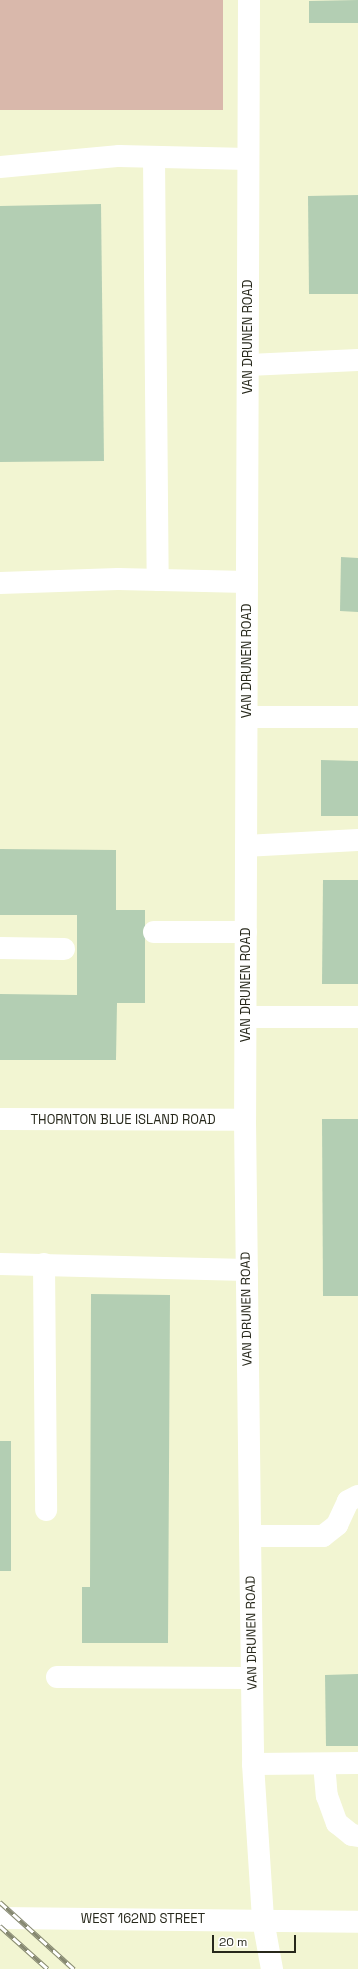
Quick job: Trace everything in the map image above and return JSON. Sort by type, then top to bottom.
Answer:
[{"type":"street","name":"VAN DRUNEN ROAD","points":[[249,0],[245,1120],[253,1764],[263,1920],[272,1969]]},
{"type":"street","points":[[0,167],[119,156],[248,159]]},
{"type":"street","points":[[154,157],[158,580]]},
{"type":"street","points":[[248,365],[358,360]]},
{"type":"street","points":[[0,583],[158,580],[247,582]]},
{"type":"street","points":[[247,717],[358,717]]},
{"type":"street","points":[[246,846],[358,840]]},
{"type":"street","points":[[154,932],[246,932]]},
{"type":"street","points":[[0,948],[64,949]]},
{"type":"street","points":[[246,1017],[358,1017]]},
{"type":"street","name":"THORNTON BLUE ISLAND ROAD","points":[[0,1119],[245,1120]]},
{"type":"street","points":[[0,1264],[247,1270]]},
{"type":"street","points":[[44,1264],[46,1510]]},
{"type":"street","points":[[250,1536],[323,1536],[337,1525],[348,1501],[358,1496]]},
{"type":"street","points":[[57,1677],[252,1678]]},
{"type":"street","points":[[253,1764],[358,1763]]},
{"type":"street","points":[[324,1764],[327,1796],[337,1823],[352,1836],[358,1836]]},
{"type":"street","name":"WEST 162ND STREET","points":[[0,1918],[358,1922]]},
{"type":"shaded area","points":[[0,0],[223,0],[223,110],[0,110]]},
{"type":"building","points":[[358,0],[358,23],[309,23],[309,1]]},
{"type":"building","points":[[358,195],[358,294],[309,294],[308,196]]},
{"type":"building","points":[[101,204],[104,461],[0,462],[0,206]]},
{"type":"building","points":[[341,557],[358,558],[358,612],[340,611]]},
{"type":"building","points":[[321,760],[358,761],[358,816],[321,816]]},
{"type":"building","points":[[0,849],[116,850],[116,910],[145,910],[145,1003],[117,1003],[116,1060],[0,1060],[0,994],[77,995],[77,915],[0,915]]},
{"type":"building","points":[[323,880],[358,880],[358,984],[322,984]]},
{"type":"building","points":[[322,1119],[358,1119],[358,1296],[323,1296]]},
{"type":"building","points":[[91,1294],[170,1295],[168,1643],[82,1643],[82,1587],[90,1587]]},
{"type":"building","points":[[0,1441],[11,1441],[11,1571],[0,1571]]},
{"type":"building","points":[[358,1674],[358,1746],[326,1746],[325,1675]]},
{"type":"railway","points":[[0,1902],[74,1969]]},
{"type":"railway","points":[[0,1926],[48,1969]]}]
